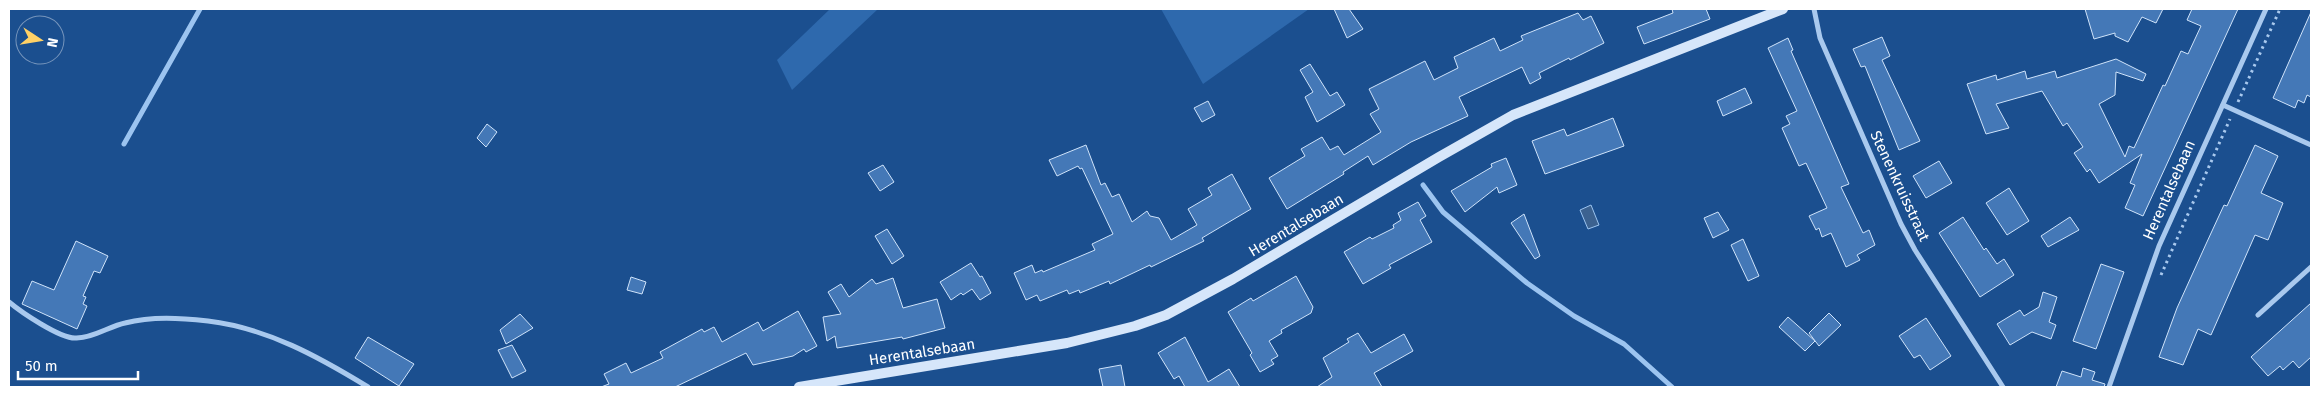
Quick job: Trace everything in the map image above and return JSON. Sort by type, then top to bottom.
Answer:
[{"type":"street","name":"Herentalsebaan","points":[[799,387],[1067,343],[1135,326],[1166,315],[1233,279],[1439,156],[1513,115],[1783,9]]},
{"type":"street","name":"Stenenkruisstraat","points":[[1814,9],[1820,38],[1901,224],[1915,250],[2003,387]]},
{"type":"street","name":"Herentalsebaan","points":[[2109,387],[2159,246],[2266,9]]},
{"type":"street","points":[[2224,105],[2311,145]]},
{"type":"street","points":[[2258,315],[2311,267]]},
{"type":"street","points":[[9,302],[23,313],[61,334],[74,338],[142,319],[209,321],[254,331],[292,345],[368,387]]},
{"type":"path","points":[[2160,278],[2280,9]]},
{"type":"shaded area","points":[[830,9],[878,9],[792,90],[777,60]]},
{"type":"shaded area","points":[[1161,9],[1309,9],[1203,84]]},
{"type":"shaded area","points":[[1591,205],[1599,225],[1588,229],[1580,210]]},
{"type":"building","points":[[1334,9],[1349,9],[1363,29],[1347,38]]},
{"type":"building","points":[[1672,9],[1706,9],[1710,19],[1644,44],[1637,27],[1673,13]]},
{"type":"building","points":[[2085,9],[2163,9],[2156,23],[2142,17],[2128,42],[2115,36],[2115,33],[2094,39]]},
{"type":"building","points":[[2192,9],[2238,9],[2143,216],[2125,208],[2135,185],[2130,183],[2142,154],[2099,183],[2090,169],[2087,172],[2074,153],[2083,147],[2067,123],[2063,126],[2042,91],[1996,104],[2009,128],[1986,134],[1967,84],[1996,75],[1997,80],[2025,71],[2027,79],[2055,71],[2057,78],[2116,59],[2146,74],[2143,81],[2116,72],[2115,95],[2099,104],[2125,157],[2129,146],[2134,148],[2181,51],[2188,54],[2201,26],[2187,20]]},
{"type":"building","points":[[2311,12],[2311,97],[2307,95],[2304,103],[2298,100],[2295,108],[2273,98]]},
{"type":"building","points":[[1578,13],[1583,20],[1591,16],[1604,43],[1539,73],[1541,78],[1530,84],[1522,67],[1459,97],[1468,116],[1411,142],[1373,165],[1368,156],[1343,172],[1344,174],[1287,209],[1269,178],[1305,156],[1301,149],[1322,137],[1330,150],[1338,146],[1344,155],[1381,132],[1370,114],[1379,109],[1369,89],[1425,61],[1434,80],[1458,68],[1454,57],[1494,38],[1500,51],[1523,40],[1521,36]]},
{"type":"building","points":[[1882,37],[1890,56],[1882,60],[1920,141],[1899,150],[1865,66],[1861,67],[1853,49]]},
{"type":"building","points":[[1788,38],[1793,50],[1791,51],[1849,184],[1841,187],[1863,233],[1869,230],[1875,245],[1857,255],[1860,260],[1846,267],[1831,233],[1822,237],[1819,228],[1816,230],[1809,216],[1827,208],[1806,163],[1799,166],[1782,128],[1790,124],[1786,116],[1797,111],[1768,48]]},
{"type":"building","points":[[1310,64],[1330,96],[1337,92],[1345,105],[1317,122],[1305,97],[1313,92],[1300,70]]},
{"type":"building","points":[[1745,88],[1752,103],[1723,116],[1717,101]]},
{"type":"building","points":[[1208,101],[1215,115],[1202,122],[1194,108]]},
{"type":"building","points":[[1613,118],[1624,146],[1545,174],[1532,141],[1564,129],[1567,136]]},
{"type":"building","points":[[487,124],[497,132],[486,147],[477,138]]},
{"type":"building","points":[[1086,145],[1101,185],[1105,183],[1112,197],[1119,194],[1132,222],[1147,211],[1150,216],[1159,218],[1171,240],[1197,225],[1188,209],[1212,195],[1208,188],[1232,174],[1251,209],[1202,238],[1204,241],[1151,267],[1150,265],[1110,284],[1109,281],[1080,293],[1079,290],[1069,294],[1067,290],[1040,301],[1037,295],[1026,300],[1014,273],[1032,265],[1035,273],[1042,270],[1043,272],[1095,250],[1092,244],[1113,234],[1082,168],[1080,169],[1078,166],[1057,176],[1049,160]]},
{"type":"building","points":[[2255,145],[2278,156],[2261,193],[2283,203],[2268,240],[2255,235],[2211,335],[2198,329],[2183,365],[2159,357],[2177,308],[2224,205],[2227,206]]},
{"type":"building","points":[[1506,158],[1517,185],[1499,193],[1497,187],[1465,212],[1451,191],[1492,167],[1491,164]]},
{"type":"building","points":[[1939,161],[1952,183],[1926,198],[1913,176]]},
{"type":"building","points":[[883,165],[894,182],[880,191],[868,173]]},
{"type":"building","points":[[2009,188],[2029,221],[2007,235],[1986,203]]},
{"type":"building","points":[[1418,202],[1426,216],[1420,220],[1432,242],[1389,265],[1391,268],[1363,284],[1344,252],[1370,237],[1372,239],[1394,228],[1393,225],[1401,220],[1398,213]]},
{"type":"building","points":[[1718,212],[1729,230],[1713,238],[1704,218]]},
{"type":"building","points":[[1524,214],[1540,256],[1535,259],[1511,223]]},
{"type":"building","points":[[1963,217],[1984,250],[1986,248],[1997,264],[2004,259],[2014,275],[1980,297],[1939,233]]},
{"type":"building","points":[[2070,217],[2079,230],[2048,247],[2041,236]]},
{"type":"building","points":[[887,229],[904,256],[892,264],[875,236]]},
{"type":"building","points":[[1743,239],[1759,276],[1748,281],[1731,245]]},
{"type":"building","points":[[76,241],[108,256],[100,273],[94,271],[83,296],[86,297],[83,304],[87,306],[77,329],[22,304],[32,281],[54,290]]},
{"type":"building","points":[[971,263],[980,277],[982,276],[991,293],[980,300],[972,289],[963,295],[961,293],[951,300],[940,282]]},
{"type":"building","points":[[2101,264],[2124,272],[2096,349],[2073,341]]},
{"type":"building","points":[[1296,276],[1313,307],[1311,313],[1281,330],[1282,333],[1269,341],[1278,356],[1271,360],[1274,364],[1260,372],[1250,355],[1252,353],[1228,312],[1251,298],[1253,301]]},
{"type":"building","points":[[631,277],[646,282],[642,294],[627,290]]},
{"type":"building","points":[[893,278],[903,308],[937,299],[945,328],[903,339],[902,337],[837,348],[835,336],[827,341],[823,317],[841,314],[828,292],[841,284],[849,297],[872,279],[876,284]]},
{"type":"building","points":[[2043,292],[2057,297],[2049,322],[2056,325],[2051,339],[2032,332],[2010,345],[1997,324],[2020,310],[2024,316],[2039,307]]},
{"type":"building","points":[[2311,303],[2311,357],[2299,368],[2293,361],[2283,370],[2280,366],[2268,376],[2251,357]]},
{"type":"building","points":[[798,311],[817,346],[806,352],[804,349],[793,356],[753,365],[746,353],[675,387],[601,387],[609,384],[604,374],[626,363],[631,373],[663,358],[660,352],[702,329],[704,332],[714,327],[722,342],[758,322],[763,331]]},
{"type":"building","points":[[1829,313],[1841,325],[1819,346],[1809,333]]},
{"type":"building","points":[[520,314],[533,328],[506,344],[500,330]]},
{"type":"building","points":[[1788,317],[1815,341],[1805,351],[1779,327]]},
{"type":"building","points":[[1926,318],[1951,356],[1930,370],[1920,355],[1914,358],[1899,336]]},
{"type":"building","points":[[1358,333],[1371,353],[1404,334],[1413,351],[1374,373],[1382,387],[1317,387],[1332,377],[1323,358],[1349,342],[1347,339]]},
{"type":"building","points":[[368,337],[414,364],[399,386],[355,358]]},
{"type":"building","points":[[1185,337],[1208,382],[1229,369],[1240,387],[1185,387],[1179,376],[1174,379],[1158,353]]},
{"type":"building","points":[[512,345],[526,371],[512,378],[498,350]]},
{"type":"building","points":[[1121,365],[1125,387],[1103,387],[1099,369]]},
{"type":"building","points":[[2083,368],[2095,372],[2092,380],[2105,384],[2104,387],[2056,387],[2062,371],[2081,377]]},
{"type":"waterway","points":[[124,144],[200,9]]},
{"type":"waterway","points":[[1423,185],[1443,212],[1527,283],[1574,316],[1624,344],[1672,387]]}]
